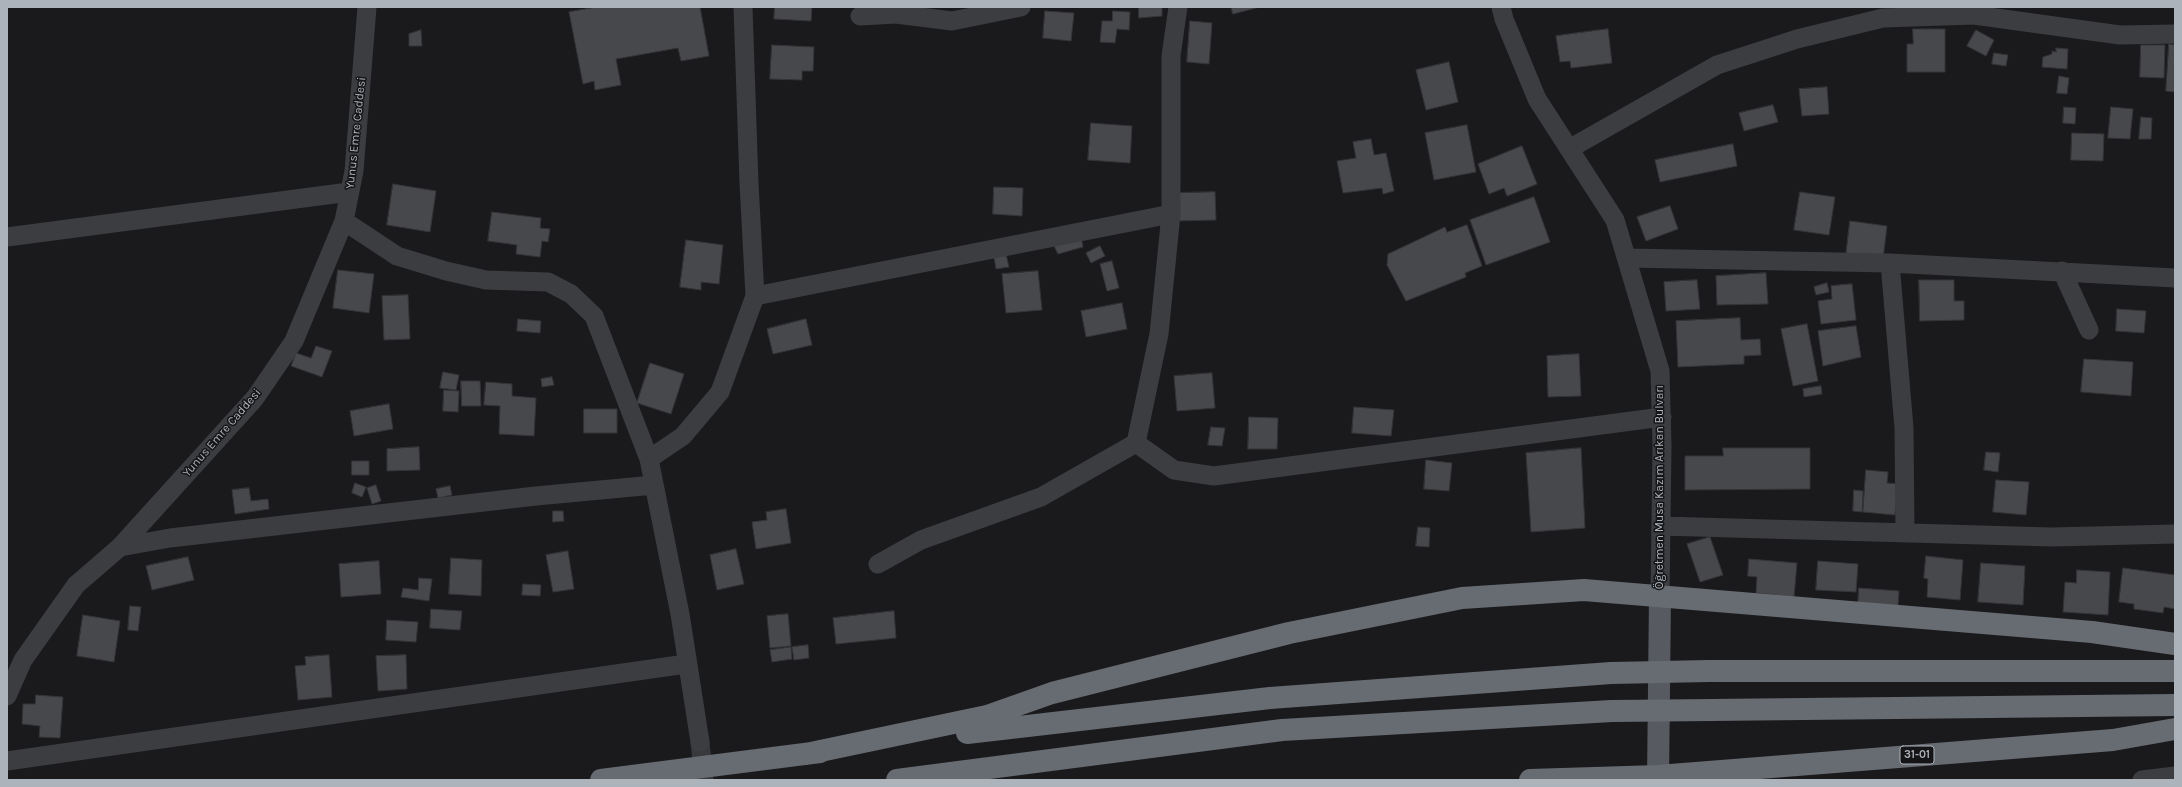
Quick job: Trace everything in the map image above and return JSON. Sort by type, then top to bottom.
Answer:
[{"type":"highway","points":[[806,754],[987,716],[1052,693],[1289,633],[1462,598],[1584,590],[2092,632],[2175,644]]},
{"type":"highway","points":[[601,780],[996,729],[1270,698],[1611,673],[1709,671],[2175,671]]},
{"type":"highway","points":[[897,780],[1282,730],[1612,711],[2175,705]]},
{"type":"highway","name":"31-01","points":[[1658,778],[2113,740],[2175,730]]},
{"type":"highway","points":[[1530,780],[1658,778]]},
{"type":"main road","points":[[1658,778],[1660,596]]},
{"type":"street","name":"Yunus Emre Caddesi","points":[[7,696],[23,660],[76,585],[120,547],[256,398],[294,341],[344,221],[354,171],[368,7]]},
{"type":"street","points":[[649,459],[683,436],[720,392],[755,296],[749,184],[743,7]]},
{"type":"street","points":[[860,16],[896,14],[952,21],[1022,7]]},
{"type":"street","points":[[878,564],[921,540],[1041,497],[1136,443],[1159,334],[1171,214],[1171,56],[1178,7]]},
{"type":"street","name":"Öğretmen Musa Kazım Arıkan Bulvarı","points":[[1501,7],[1504,19],[1537,99],[1615,220],[1660,371],[1662,417],[1660,596]]},
{"type":"street","points":[[1569,149],[1717,65],[1797,39],[1883,18],[1936,12],[1974,16],[1991,13],[2120,35],[2175,34]]},
{"type":"street","points":[[7,237],[350,192]]},
{"type":"street","points":[[755,296],[1171,214]]},
{"type":"street","points":[[344,221],[397,256],[446,271],[486,280],[548,282],[571,294],[594,316],[649,459],[680,614],[686,664],[700,742]]},
{"type":"street","points":[[1627,258],[1890,263],[2175,278]]},
{"type":"street","points":[[1890,263],[1904,428],[1905,533]]},
{"type":"street","points":[[2062,271],[2089,330]]},
{"type":"street","points":[[1136,443],[1174,470],[1214,476],[1662,417]]},
{"type":"street","points":[[120,547],[170,538],[536,496],[654,485]]},
{"type":"street","points":[[1661,526],[2052,537],[2175,534]]},
{"type":"street","points":[[7,761],[686,664]]},
{"type":"street","points":[[2142,780],[2175,776]]},
{"type":"building","points":[[597,7],[700,7],[709,56],[681,61],[678,48],[616,59],[621,85],[595,90],[594,81],[583,84],[569,12]]},
{"type":"building","points":[[775,7],[812,7],[811,21],[774,19]]},
{"type":"building","points":[[1139,7],[1162,7],[1162,16],[1139,18]]},
{"type":"building","points":[[1231,7],[1260,7],[1233,14]]},
{"type":"building","points":[[1045,11],[1074,13],[1071,41],[1043,38]]},
{"type":"building","points":[[1113,11],[1130,12],[1129,30],[1117,29],[1115,43],[1100,42],[1102,21],[1112,21]]},
{"type":"building","points":[[1190,21],[1212,23],[1209,64],[1187,62]]},
{"type":"building","points":[[1608,29],[1612,63],[1571,68],[1570,61],[1560,62],[1556,36]]},
{"type":"building","points":[[1913,29],[1945,29],[1945,72],[1907,72],[1907,44],[1913,44]]},
{"type":"building","points":[[421,30],[422,46],[409,46],[409,34]]},
{"type":"building","points":[[1976,30],[1994,40],[1986,56],[1967,46]]},
{"type":"building","points":[[2169,44],[2175,45],[2175,92],[2166,91]]},
{"type":"building","points":[[772,45],[814,47],[813,71],[802,71],[802,80],[770,79]]},
{"type":"building","points":[[2141,45],[2165,45],[2164,78],[2140,77]]},
{"type":"building","points":[[2056,48],[2068,49],[2067,69],[2042,67],[2043,57],[2052,54],[2052,51],[2056,52]]},
{"type":"building","points":[[1994,53],[2008,55],[2006,66],[1992,64]]},
{"type":"building","points":[[1449,62],[1458,102],[1426,110],[1416,70]]},
{"type":"building","points":[[2059,76],[2069,78],[2067,94],[2057,93]]},
{"type":"building","points":[[1827,87],[1829,114],[1802,116],[1799,89]]},
{"type":"building","points":[[1773,105],[1778,122],[1744,131],[1739,113]]},
{"type":"building","points":[[2064,107],[2076,108],[2075,124],[2063,123]]},
{"type":"building","points":[[2111,107],[2133,109],[2130,139],[2108,138]]},
{"type":"building","points":[[2141,117],[2152,118],[2151,139],[2139,139]]},
{"type":"building","points":[[1091,123],[1132,126],[1130,163],[1088,160]]},
{"type":"building","points":[[1467,125],[1476,172],[1434,180],[1425,133]]},
{"type":"building","points":[[2072,133],[2104,134],[2103,161],[2071,160]]},
{"type":"building","points":[[1371,139],[1374,155],[1386,153],[1394,191],[1383,194],[1382,188],[1343,193],[1337,161],[1356,158],[1353,142]]},
{"type":"building","points":[[1733,144],[1737,166],[1660,182],[1655,160]]},
{"type":"building","points":[[1522,146],[1537,184],[1507,196],[1504,188],[1489,194],[1478,164]]},
{"type":"building","points":[[393,184],[436,191],[430,232],[387,225]]},
{"type":"building","points":[[994,187],[1023,188],[1022,216],[993,214]]},
{"type":"building","points":[[1215,192],[1216,220],[1175,221],[1175,193]]},
{"type":"building","points":[[1800,192],[1835,197],[1829,235],[1794,230]]},
{"type":"building","points":[[1534,197],[1550,242],[1486,265],[1470,220]]},
{"type":"building","points":[[1670,206],[1678,229],[1646,241],[1637,217]]},
{"type":"building","points":[[492,212],[541,218],[540,228],[550,229],[548,242],[542,241],[540,257],[516,254],[517,245],[488,241]]},
{"type":"building","points":[[1850,221],[1887,226],[1883,259],[1846,255]]},
{"type":"building","points":[[1467,225],[1482,266],[1465,273],[1466,277],[1406,301],[1387,265],[1388,254],[1445,227],[1447,232]]},
{"type":"building","points":[[1081,237],[1083,247],[1058,254],[1053,244]]},
{"type":"building","points":[[686,240],[723,245],[719,284],[701,282],[701,290],[680,287]]},
{"type":"building","points":[[1100,246],[1105,256],[1091,263],[1086,253]]},
{"type":"building","points":[[1006,254],[1009,267],[996,269],[994,257]]},
{"type":"building","points":[[1112,261],[1119,288],[1107,291],[1100,264]]},
{"type":"building","points":[[338,270],[374,274],[369,313],[333,308]]},
{"type":"building","points":[[1038,271],[1042,310],[1006,313],[1002,274]]},
{"type":"building","points":[[1766,273],[1768,304],[1717,305],[1716,276]]},
{"type":"building","points":[[1697,280],[1700,309],[1666,311],[1664,282]]},
{"type":"building","points":[[1919,280],[1954,280],[1954,301],[1964,301],[1964,320],[1920,321]]},
{"type":"building","points":[[1827,283],[1829,292],[1816,295],[1814,287]]},
{"type":"building","points":[[1852,284],[1856,320],[1821,324],[1818,301],[1832,299],[1831,286]]},
{"type":"building","points":[[408,295],[410,339],[384,340],[382,296]]},
{"type":"building","points":[[1122,303],[1127,329],[1086,337],[1081,311]]},
{"type":"building","points":[[2117,309],[2146,311],[2144,333],[2116,331]]},
{"type":"building","points":[[1740,318],[1741,340],[1760,339],[1761,355],[1744,356],[1744,364],[1678,367],[1676,321]]},
{"type":"building","points":[[518,319],[541,321],[540,333],[517,331]]},
{"type":"building","points":[[806,319],[812,345],[773,354],[767,329]]},
{"type":"building","points":[[1807,324],[1818,381],[1793,386],[1781,329]]},
{"type":"building","points":[[1856,326],[1861,357],[1823,366],[1818,331]]},
{"type":"building","points":[[316,346],[332,351],[322,377],[291,366],[296,353],[311,358]]},
{"type":"building","points":[[1579,354],[1581,396],[1548,397],[1547,356]]},
{"type":"building","points":[[2084,359],[2133,362],[2131,396],[2081,392]]},
{"type":"building","points":[[650,363],[684,374],[671,414],[637,403]]},
{"type":"building","points":[[443,372],[459,375],[456,390],[440,388]]},
{"type":"building","points":[[1212,373],[1215,408],[1177,411],[1174,376]]},
{"type":"building","points":[[552,377],[554,385],[542,387],[541,379]]},
{"type":"building","points":[[461,381],[480,381],[481,406],[462,406]]},
{"type":"building","points":[[486,382],[512,384],[512,396],[536,398],[534,436],[499,434],[500,406],[484,405]]},
{"type":"building","points":[[1821,386],[1822,394],[1804,397],[1803,389]]},
{"type":"building","points":[[444,390],[459,391],[458,412],[443,411]]},
{"type":"building","points":[[389,404],[393,429],[354,436],[350,411]]},
{"type":"building","points":[[1354,407],[1394,410],[1391,436],[1352,433]]},
{"type":"building","points":[[584,409],[617,409],[617,433],[584,433]]},
{"type":"building","points":[[1249,417],[1278,418],[1277,449],[1248,449]]},
{"type":"building","points":[[1211,427],[1225,428],[1222,446],[1208,445]]},
{"type":"building","points":[[419,447],[420,470],[387,471],[387,449]]},
{"type":"building","points":[[1581,448],[1585,528],[1531,532],[1526,453]]},
{"type":"building","points":[[1723,448],[1810,448],[1810,489],[1685,490],[1685,456],[1723,456]]},
{"type":"building","points":[[1986,452],[2000,453],[1998,472],[1984,470]]},
{"type":"building","points":[[1426,460],[1452,463],[1449,491],[1424,489]]},
{"type":"building","points":[[352,461],[369,461],[369,475],[352,475]]},
{"type":"building","points":[[1866,470],[1888,472],[1887,483],[1898,484],[1895,515],[1863,512]]},
{"type":"building","points":[[1996,480],[2029,482],[2026,515],[1993,512]]},
{"type":"building","points":[[355,483],[366,487],[362,497],[352,493]]},
{"type":"building","points":[[376,485],[381,501],[372,504],[367,488]]},
{"type":"building","points":[[450,486],[452,495],[438,498],[436,489]]},
{"type":"building","points":[[249,488],[251,501],[268,499],[269,509],[235,514],[232,490]]},
{"type":"building","points":[[1854,490],[1863,491],[1862,512],[1853,511]]},
{"type":"building","points":[[786,509],[791,543],[756,549],[752,522],[767,520],[766,512]]},
{"type":"building","points":[[553,511],[563,511],[564,521],[553,522]]},
{"type":"building","points":[[1418,527],[1430,528],[1429,547],[1416,546]]},
{"type":"building","points":[[1710,537],[1723,575],[1700,582],[1687,544]]},
{"type":"building","points":[[736,549],[744,584],[717,590],[710,555]]},
{"type":"building","points":[[568,551],[574,589],[553,592],[546,555]]},
{"type":"building","points":[[1926,556],[1963,560],[1960,600],[1927,597],[1928,579],[1924,578]]},
{"type":"building","points":[[188,557],[194,580],[152,590],[146,566]]},
{"type":"building","points":[[451,558],[482,560],[481,596],[449,594]]},
{"type":"building","points":[[1749,559],[1797,563],[1794,597],[1756,593],[1757,577],[1748,576]]},
{"type":"building","points":[[379,561],[381,594],[341,597],[339,564]]},
{"type":"building","points":[[1818,561],[1858,564],[1856,592],[1816,590]]},
{"type":"building","points":[[1981,563],[2025,566],[2023,605],[1978,602]]},
{"type":"building","points":[[2123,568],[2175,575],[2175,609],[2164,607],[2163,613],[2134,609],[2134,604],[2119,602]]},
{"type":"building","points":[[2077,570],[2110,572],[2108,615],[2063,612],[2065,582],[2076,583]]},
{"type":"building","points":[[419,578],[432,579],[429,601],[401,597],[403,588],[418,590]]},
{"type":"building","points":[[523,584],[541,585],[540,596],[522,595]]},
{"type":"building","points":[[1859,588],[1899,591],[1898,606],[1858,603]]},
{"type":"building","points":[[130,606],[141,607],[138,631],[128,630]]},
{"type":"building","points":[[431,609],[462,611],[460,630],[430,628]]},
{"type":"building","points":[[894,611],[896,638],[836,644],[833,618]]},
{"type":"building","points":[[788,614],[791,646],[770,648],[767,616]]},
{"type":"building","points":[[83,615],[120,621],[114,662],[77,656]]},
{"type":"building","points":[[387,620],[418,622],[416,642],[386,640]]},
{"type":"building","points":[[808,645],[809,658],[794,660],[792,647]]},
{"type":"building","points":[[791,647],[792,659],[772,662],[770,650]]},
{"type":"building","points":[[329,655],[332,697],[298,700],[295,666],[306,665],[305,657]]},
{"type":"building","points":[[406,655],[407,689],[378,691],[376,656]]},
{"type":"building","points":[[36,695],[63,697],[60,738],[39,737],[40,726],[22,724],[23,704],[35,704]]},
{"type":"tunnel","points":[[700,742],[704,780]]}]
